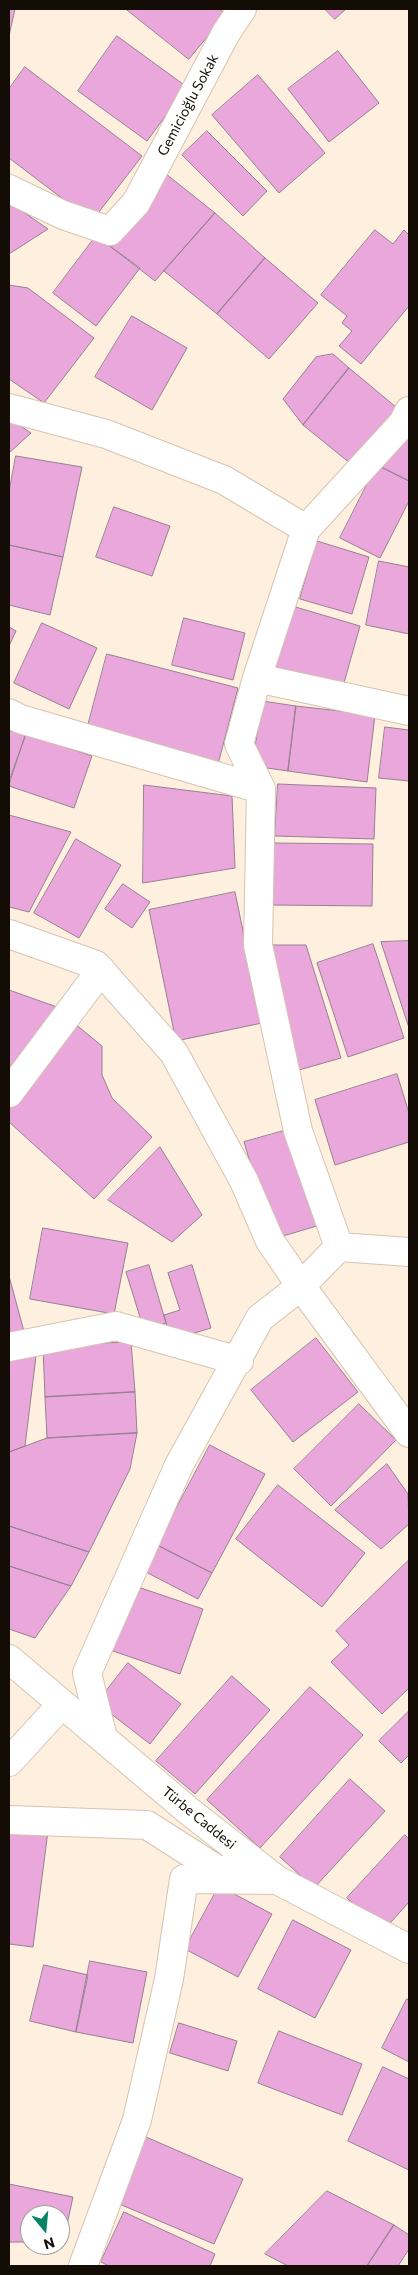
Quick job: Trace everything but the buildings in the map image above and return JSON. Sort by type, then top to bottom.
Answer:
[{"type":"street","name":"Gemicioğlu Sokak","points":[[9,189],[63,215],[110,231],[136,203],[226,33],[242,9]]},
{"type":"street","points":[[9,408],[106,434],[224,480],[306,529]]},
{"type":"street","points":[[339,1247],[298,1131],[258,945],[261,789],[239,744],[257,678],[306,529],[403,423],[409,411]]},
{"type":"street","points":[[257,678],[409,711]]},
{"type":"street","points":[[9,713],[20,719],[261,789]]},
{"type":"street","points":[[9,934],[96,964],[174,1053],[244,1181],[270,1242],[409,1433]]},
{"type":"street","points":[[9,1093],[101,970]]},
{"type":"street","points":[[103,1738],[87,1673],[179,1465],[239,1361],[260,1318],[301,1286],[339,1247],[409,1252]]},
{"type":"street","points":[[9,1347],[116,1326],[239,1361]]},
{"type":"street","name":"Türbe Caddesi","points":[[9,1659],[190,1812],[277,1880],[409,1949]]},
{"type":"street","points":[[9,1762],[62,1704]]},
{"type":"street","points":[[9,1820],[146,1825],[216,1869],[277,1880]]},
{"type":"street","points":[[83,2266],[137,2120],[169,1979],[184,1879],[277,1880]]}]
